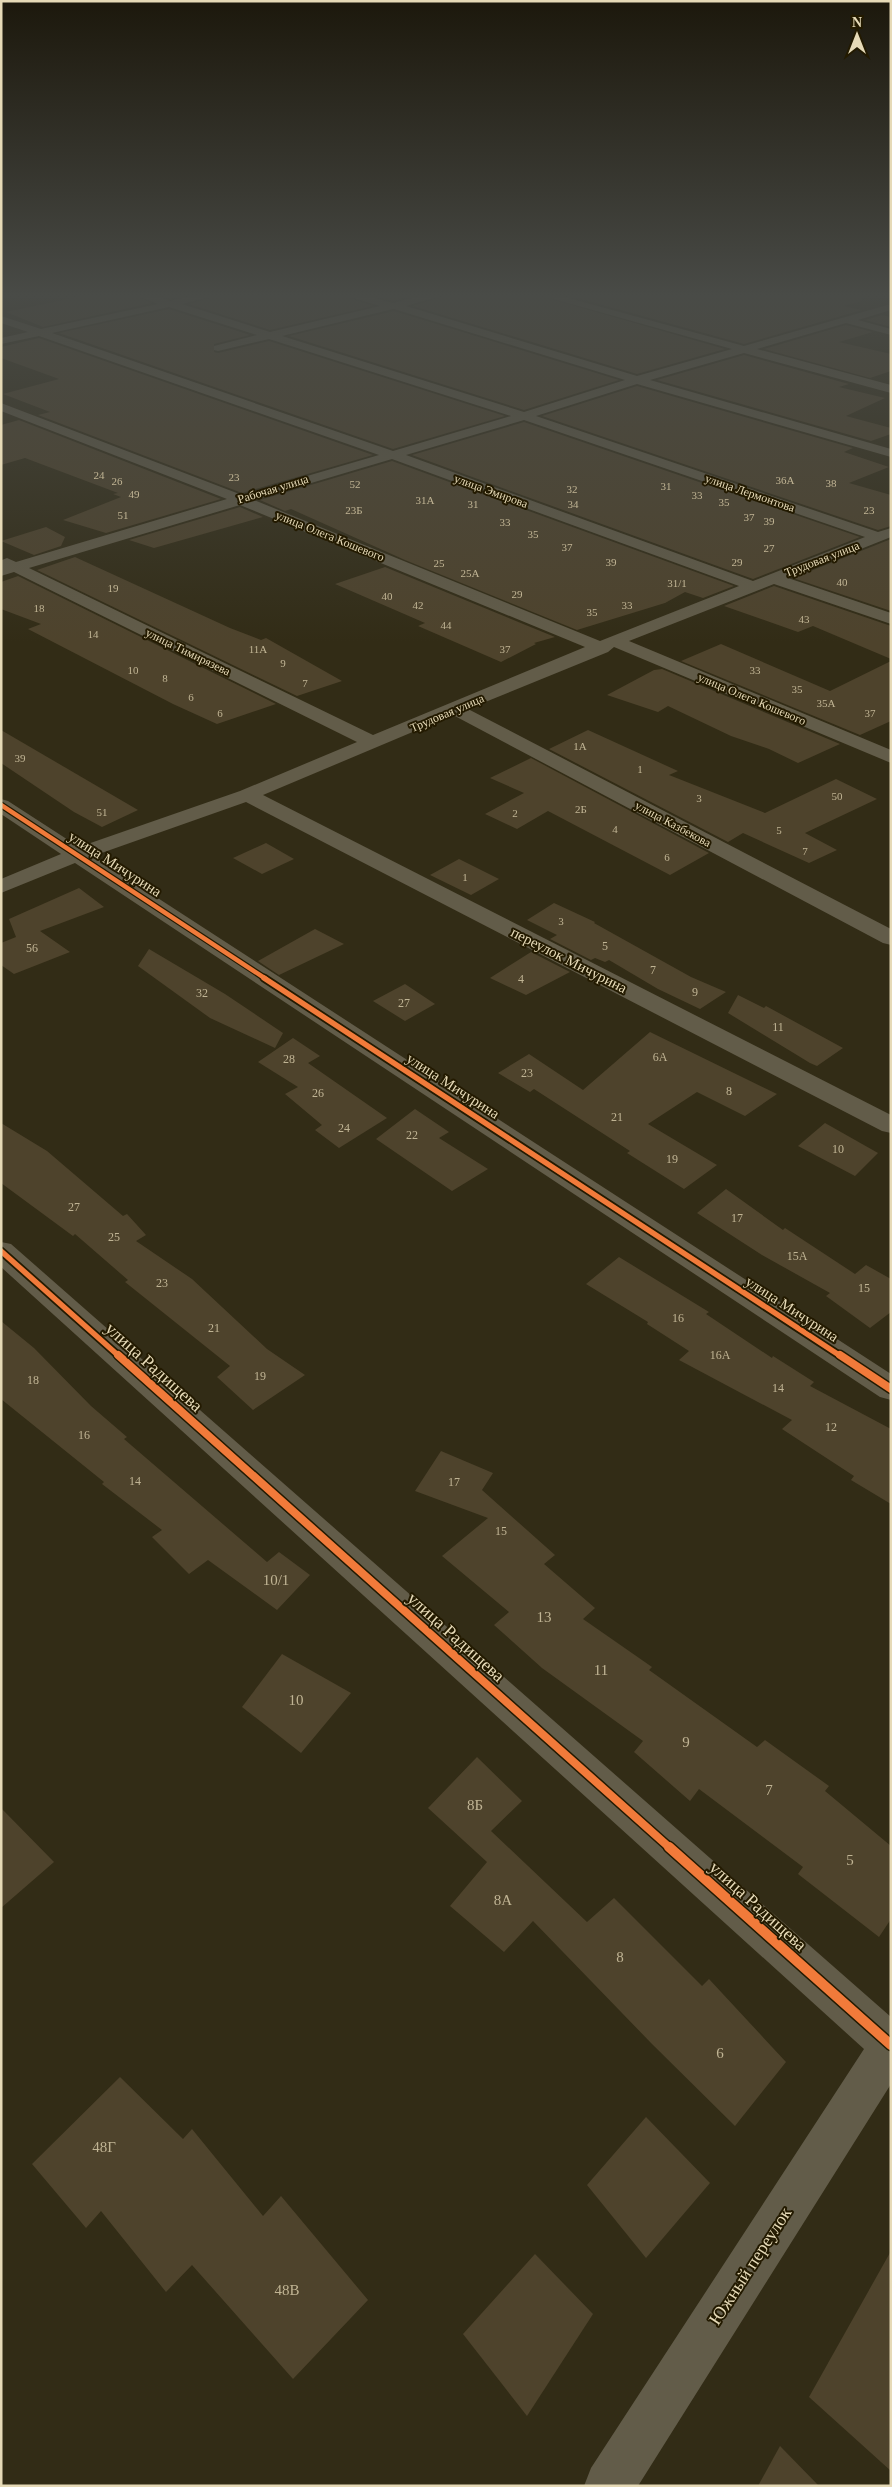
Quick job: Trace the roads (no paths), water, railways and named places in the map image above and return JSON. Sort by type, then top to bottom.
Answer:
[{"type":"street","name":"улица Олега Кошевого","points":[[9,409],[891,757]]},
{"type":"street","name":"улица Эмирова","points":[[261,409],[753,586]]},
{"type":"street","name":"улица Лермонтова","points":[[502,409],[885,534]]},
{"type":"street","name":"Рабочая улица","points":[[6,566],[546,409]]},
{"type":"street","points":[[738,409],[891,453]]},
{"type":"street","name":"Трудовая улица","points":[[1,887],[78,854],[247,795],[608,645],[885,534]]},
{"type":"street","name":"улица Тимирязева","points":[[6,566],[374,743]]},
{"type":"street","points":[[774,578],[891,619]]},
{"type":"street","name":"улица Казбекова","points":[[455,709],[891,938]]},
{"type":"street","name":"переулок Мичурина","points":[[247,795],[891,1124]]},
{"type":"street","name":"улица Мичурина","points":[[1,805],[891,1389]]},
{"type":"street","name":"улица Радищева","points":[[1,1251],[891,2045]]},
{"type":"street","name":"Южный переулок","points":[[609,2486],[891,2045]]}]
